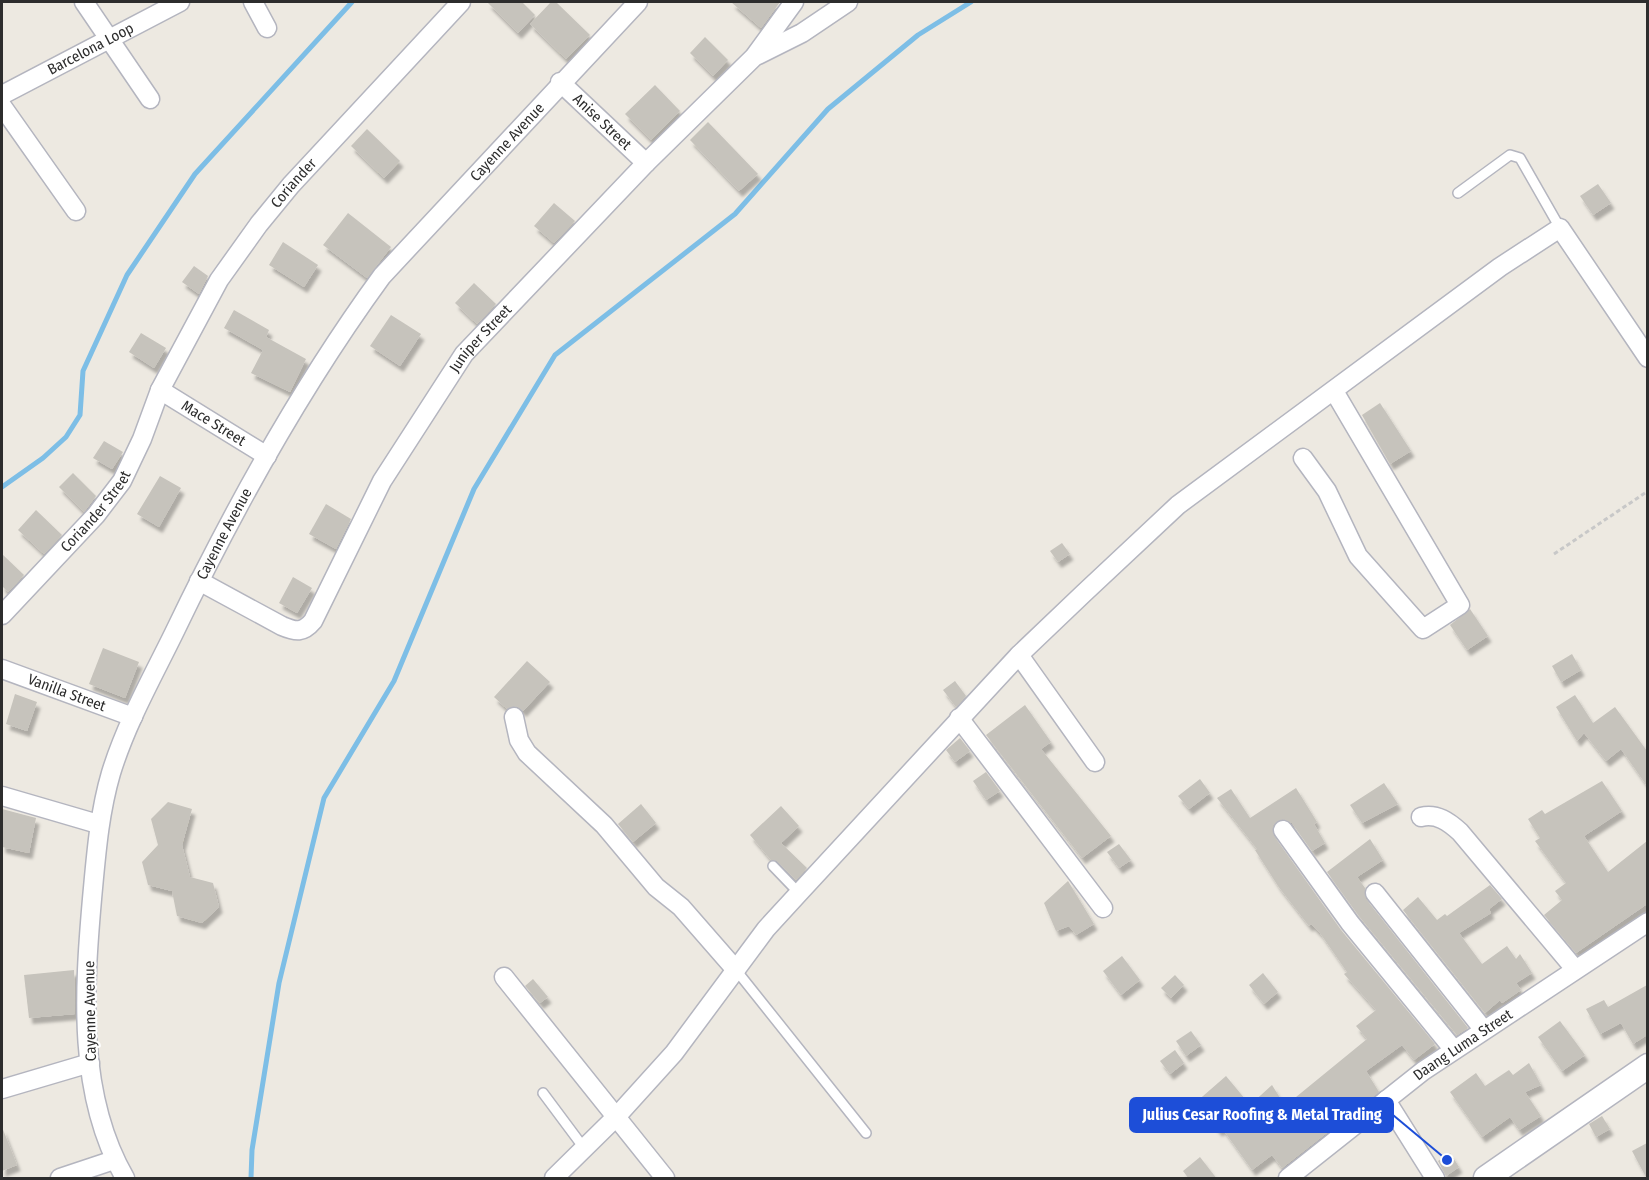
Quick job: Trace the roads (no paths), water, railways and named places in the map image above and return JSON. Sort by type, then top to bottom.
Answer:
[{"type":"main road","points":[[1486,1179],[1647,1066]]},
{"type":"street","points":[[84,2],[150,99]]},
{"type":"street","name":"Barcelona Loop","points":[[2,95],[180,2]]},
{"type":"street","points":[[253,2],[267,28]]},
{"type":"street","name":"Coriander","points":[[160,390],[219,280],[259,224],[291,185],[461,2]]},
{"type":"street","name":"Juniper Street","points":[[199,581],[282,626],[295,631],[306,630],[314,621],[381,481],[465,354],[646,163],[754,57],[794,2]]},
{"type":"street","points":[[754,57],[802,33],[848,2]]},
{"type":"street","name":"Cayenne Avenue","points":[[125,1179],[114,1160],[96,1106],[90,1063],[87,995],[98,824],[112,771],[133,717],[199,581],[267,456],[346,325],[382,276],[634,3]]},
{"type":"street","name":"Anise Street","points":[[560,82],[646,163]]},
{"type":"street","points":[[2,106],[75,211]]},
{"type":"street","points":[[554,1179],[617,1116],[674,1053],[766,929],[959,718],[1019,655],[1178,505],[1500,267],[1560,228],[1641,331],[1647,358]]},
{"type":"street","name":"Mace Street","points":[[160,390],[267,456]]},
{"type":"street","name":"Coriander Street","points":[[2,615],[96,515],[122,481],[160,390]]},
{"type":"street","points":[[1303,458],[1327,491],[1358,556],[1423,629],[1460,605],[1334,391]]},
{"type":"street","points":[[1019,655],[1095,762]]},
{"type":"street","name":"Vanilla Street","points":[[2,669],[133,717]]},
{"type":"street","points":[[514,717],[519,740],[527,753],[604,825],[656,887],[681,907],[736,970]]},
{"type":"street","points":[[959,718],[1102,908]]},
{"type":"street","points":[[2,796],[98,824]]},
{"type":"street","points":[[1422,817],[1432,816],[1441,819],[1461,832],[1575,969]]},
{"type":"street","points":[[1283,830],[1350,923],[1454,1050]]},
{"type":"street","points":[[1376,893],[1483,1029]]},
{"type":"street","name":"Daang Luma Street","points":[[1288,1179],[1386,1100],[1483,1029],[1647,922]]},
{"type":"street","points":[[504,977],[665,1179]]},
{"type":"street","points":[[2,1089],[90,1063]]},
{"type":"street","points":[[1386,1100],[1436,1179]]},
{"type":"street","points":[[60,1179],[114,1160]]},
{"type":"lane","points":[[1458,193],[1501,160],[1510,155],[1520,158],[1560,228]]},
{"type":"lane","points":[[773,866],[799,893]]},
{"type":"lane","points":[[736,970],[866,1133]]},
{"type":"lane","points":[[543,1093],[584,1148]]},
{"type":"waterway","points":[[2,487],[43,458],[66,437],[80,415],[83,371],[127,275],[195,174],[352,2]]},
{"type":"waterway","points":[[251,1178],[252,1150],[279,983],[324,798],[394,681],[474,489],[555,355],[735,214],[828,109],[918,35],[971,2]]},
{"type":"place","name":"Julius Cesar Roofing & Metal Trading","points":[[1447,1160]]}]
